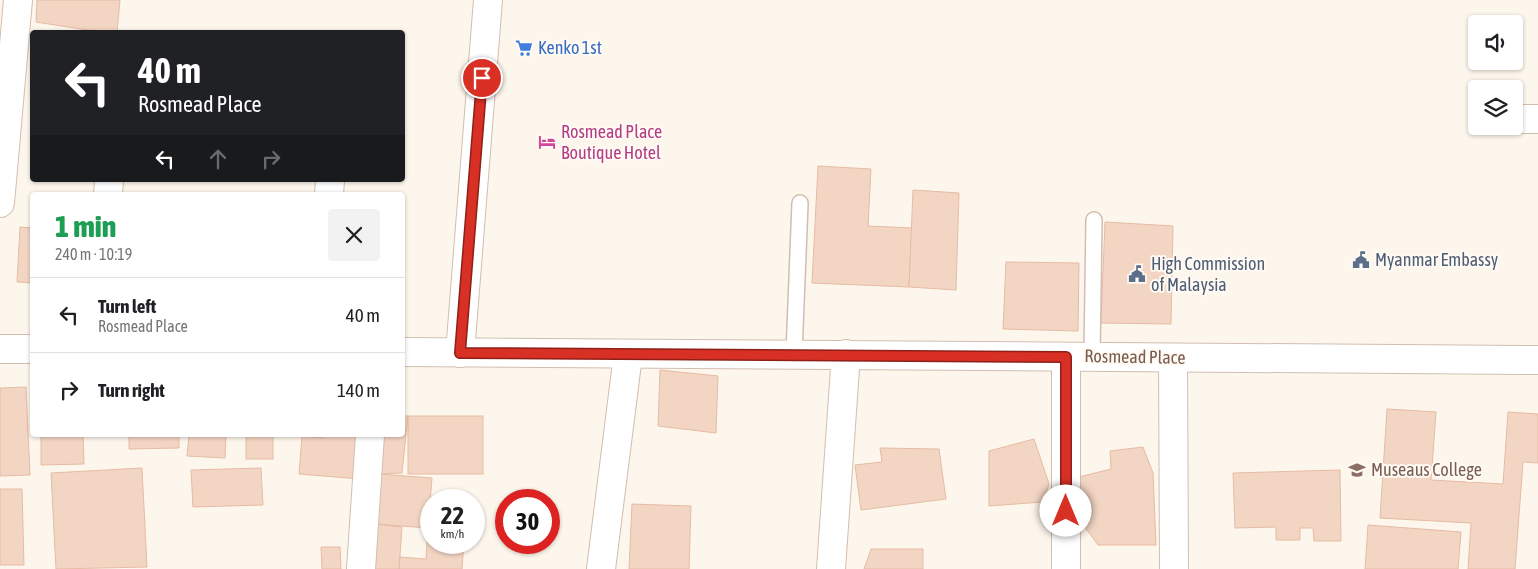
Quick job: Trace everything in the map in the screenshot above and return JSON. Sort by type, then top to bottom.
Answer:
[{"type":"street","points":[[0,203],[18,0]]},
{"type":"street","points":[[460,353],[488,0]]},
{"type":"street","points":[[0,349],[30,349]]},
{"type":"street","name":"Rosmead Place","points":[[405,352],[1538,360]]},
{"type":"street","points":[[831,569],[846,354]]},
{"type":"street","points":[[601,569],[628,355]]},
{"type":"street","points":[[1066,569],[1079,356]]},
{"type":"street","points":[[1173,358],[1174,569]]},
{"type":"street","points":[[361,569],[370,437]]},
{"type":"lane","points":[[794,354],[800,203]]},
{"type":"lane","points":[[1079,356],[1094,220]]},
{"type":"building","points":[[37,0],[120,0],[117,30],[87,30],[36,22]]},
{"type":"building","points":[[818,166],[871,169],[868,226],[912,228],[909,287],[812,283]]},
{"type":"building","points":[[913,190],[959,193],[956,290],[909,287]]},
{"type":"building","name":"High Commission of Malaysia","points":[[1105,222],[1173,226],[1171,324],[1101,323]]},
{"type":"building","points":[[20,227],[30,228],[30,283],[17,282]]},
{"type":"building","points":[[1006,262],[1079,263],[1078,331],[1003,329]]},
{"type":"building","points":[[660,370],[718,376],[716,433],[658,426]]},
{"type":"building","points":[[26,387],[30,475],[0,476],[0,388]]},
{"type":"building","points":[[1387,409],[1436,412],[1431,480],[1503,484],[1508,412],[1538,414],[1538,463],[1523,462],[1515,569],[1468,569],[1471,523],[1380,518]]},
{"type":"building","points":[[405,416],[408,416],[402,473],[378,474],[379,437],[405,437]]},
{"type":"building","points":[[408,416],[483,416],[483,474],[408,474]]},
{"type":"building","points":[[41,437],[83,437],[84,464],[41,465]]},
{"type":"building","points":[[129,437],[179,437],[179,448],[129,449]]},
{"type":"building","points":[[189,437],[226,437],[225,458],[187,456]]},
{"type":"building","points":[[246,437],[273,437],[273,459],[246,459]]},
{"type":"building","points":[[302,437],[364,437],[360,479],[299,474]]},
{"type":"building","points":[[1034,439],[1049,484],[1043,502],[989,506],[989,451]]},
{"type":"building","points":[[1143,447],[1153,473],[1156,545],[1098,545],[1079,519],[1075,478],[1111,469],[1110,451]]},
{"type":"building","points":[[880,448],[939,449],[946,499],[861,510],[855,465],[882,462]]},
{"type":"building","points":[[142,468],[147,567],[56,569],[51,473]]},
{"type":"building","points":[[261,468],[263,505],[193,507],[191,470]]},
{"type":"building","points":[[1340,470],[1341,541],[1314,541],[1313,528],[1300,528],[1300,540],[1276,540],[1276,527],[1235,528],[1233,473]]},
{"type":"building","points":[[378,474],[432,478],[431,489],[420,489],[420,527],[375,524]]},
{"type":"building","points":[[0,489],[22,489],[24,565],[0,565]]},
{"type":"building","points":[[632,504],[691,506],[689,569],[629,569]]},
{"type":"building","points":[[375,524],[402,527],[399,569],[371,569]]},
{"type":"building","points":[[1368,525],[1461,532],[1458,569],[1365,569]]},
{"type":"building","points":[[321,547],[340,547],[341,569],[322,569]]},
{"type":"building","points":[[871,549],[923,549],[923,569],[864,569]]},
{"type":"building","points":[[426,554],[463,554],[462,569],[399,569],[400,557],[426,559]]},
{"type":"place","name":"Kenko 1st","points":[[524,48]]},
{"type":"place","name":"Rosmead Place Boutique Hotel","points":[[547,142]]},
{"type":"place","name":"Myanmar Embassy","points":[[1361,260]]},
{"type":"place","name":"High Commission of Malaysia","points":[[1137,274]]},
{"type":"place","name":"Museaus College","points":[[1357,470]]},
{"type":"route","points":[[482,78],[460,353],[628,355],[846,354],[1066,357],[1066,511]]}]
